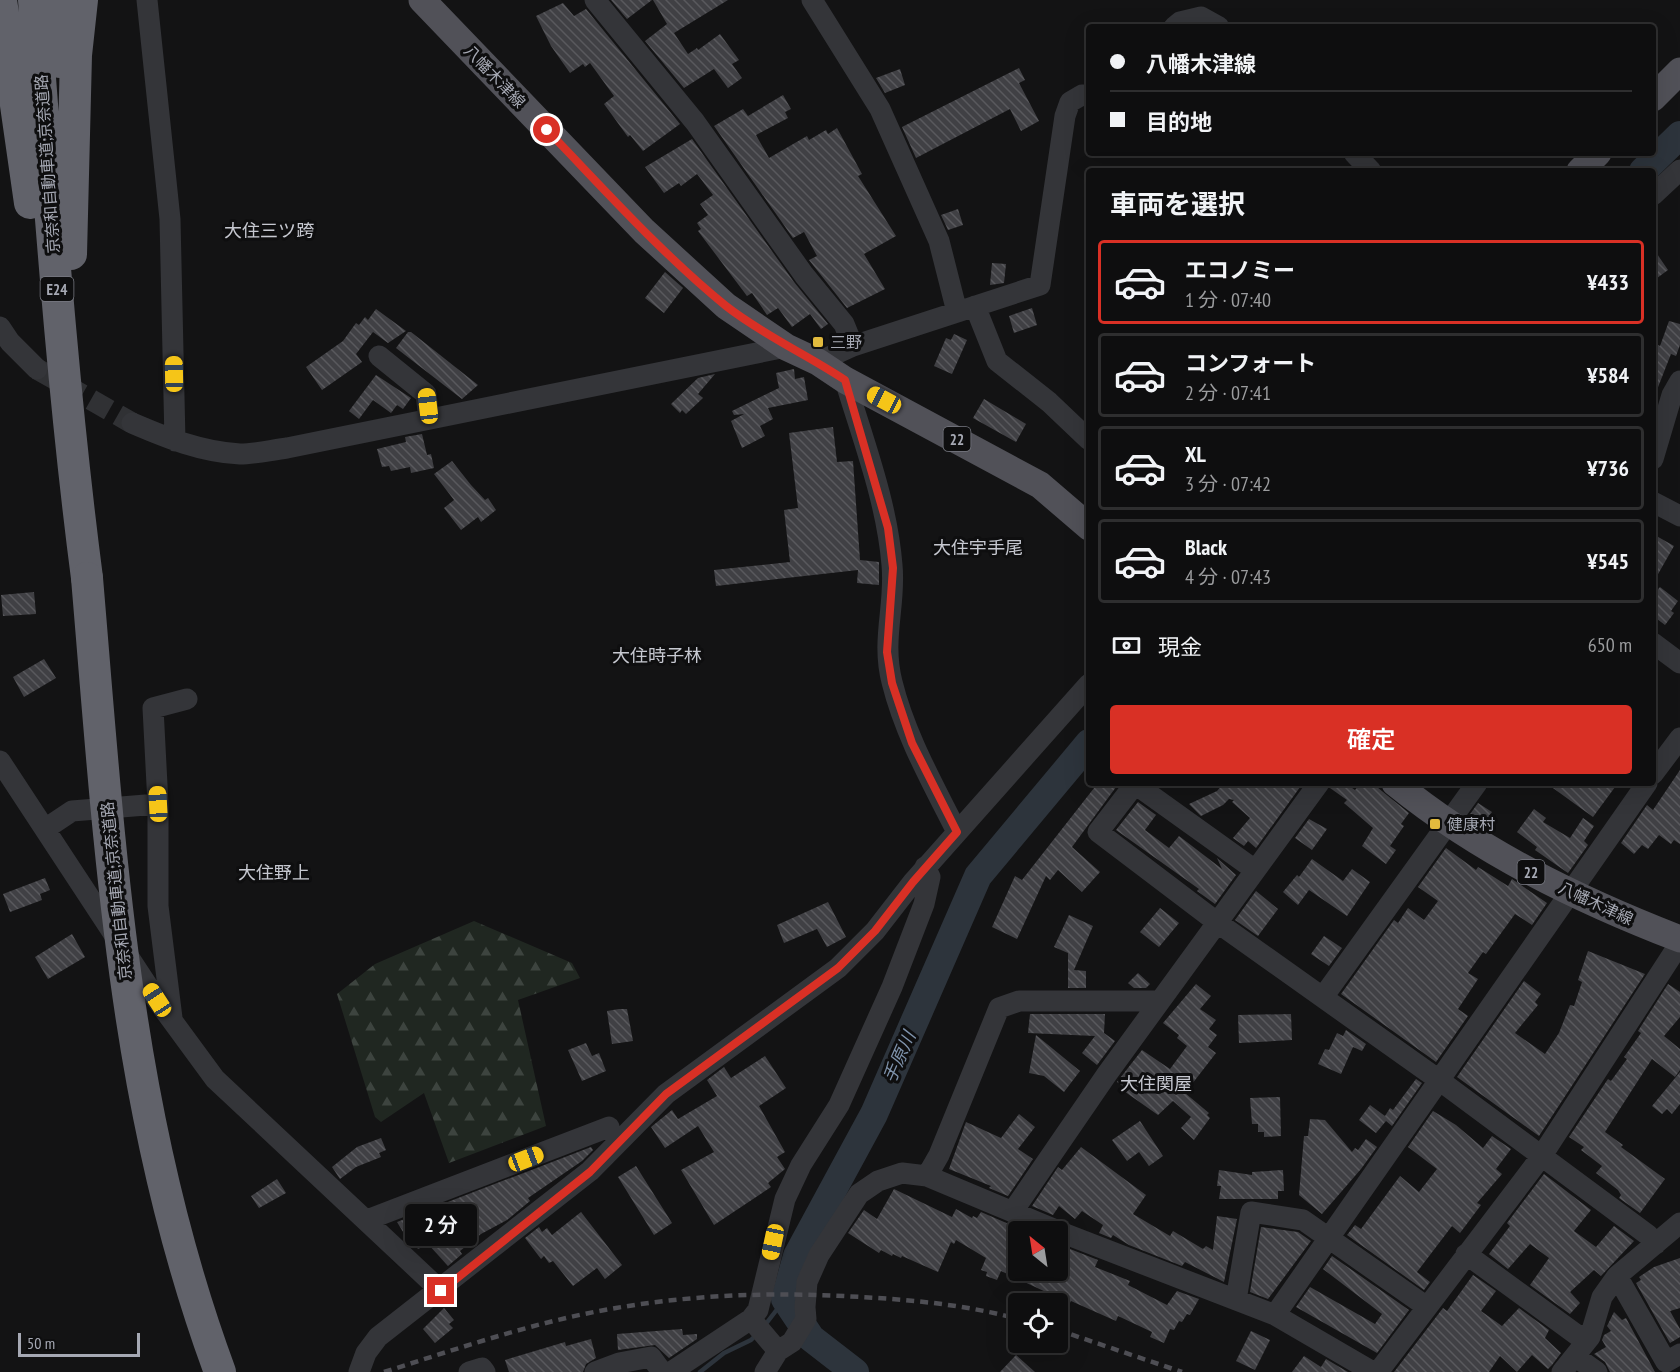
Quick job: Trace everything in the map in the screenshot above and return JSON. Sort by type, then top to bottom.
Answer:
[{"type":"highway","points":[[1,0],[39,260],[57,416],[75,482]]},
{"type":"highway","name":"京奈和自動車道;京奈道路","points":[[34,0],[75,482],[87,578]]},
{"type":"highway","name":"京奈和自動車道;京奈道路","points":[[57,0],[87,578],[115,905],[132,1032],[153,1143],[171,1218],[220,1372]]},
{"type":"highway","points":[[71,255],[76,55],[82,0]]},
{"type":"main road","name":"八幡木津線","points":[[422,0],[644,231],[726,306],[786,347],[818,362],[845,380],[1040,485],[1086,524]]},
{"type":"main road","points":[[1656,95],[1680,71]]},
{"type":"main road","points":[[1583,168],[1595,156]]},
{"type":"main road","name":"八幡木津線","points":[[1399,786],[1450,823],[1500,855],[1605,910],[1680,941]]},
{"type":"street","points":[[147,0],[170,219],[175,441]]},
{"type":"street","points":[[595,0],[694,122],[804,275],[844,324],[853,346]]},
{"type":"street","points":[[812,0],[879,109],[939,241],[966,309],[997,361],[1049,402],[1086,437]]},
{"type":"street","points":[[1178,24],[1201,16],[1214,24]]},
{"type":"street","points":[[818,362],[853,346],[1041,285],[1065,116],[1070,102],[1082,95],[1086,96]]},
{"type":"street","points":[[1357,156],[1368,168]]},
{"type":"street","points":[[1656,192],[1680,170]]},
{"type":"street","points":[[0,327],[10,342],[37,369]]},
{"type":"street","points":[[132,423],[175,441],[207,450],[242,454],[287,448],[786,347]]},
{"type":"street","points":[[379,356],[426,394],[429,419]]},
{"type":"street","points":[[845,380],[888,528],[893,568],[887,652],[892,683],[912,743],[957,832]]},
{"type":"street","points":[[1656,449],[1672,395],[1680,381]]},
{"type":"street","points":[[1656,505],[1680,516]]},
{"type":"street","points":[[1656,645],[1680,663]]},
{"type":"street","points":[[359,1372],[366,1353],[378,1337],[441,1291],[590,1172],[666,1094],[838,968],[875,931],[925,867],[1086,687]]},
{"type":"street","points":[[173,1022],[158,906],[158,804],[153,708],[187,699]]},
{"type":"street","points":[[1656,770],[1680,738]]},
{"type":"street","points":[[0,761],[173,1022],[215,1079],[441,1291]]},
{"type":"street","points":[[1133,786],[1098,832],[1218,924],[1439,1080],[1648,1234],[1656,1244]]},
{"type":"street","points":[[1138,786],[1254,870]]},
{"type":"street","points":[[1013,1211],[1160,1001],[1317,786]]},
{"type":"street","points":[[1323,997],[1475,786]]},
{"type":"street","points":[[1275,1315],[1572,894],[1645,786]]},
{"type":"street","points":[[45,829],[72,811],[158,804]]},
{"type":"street","points":[[765,1372],[769,1334],[758,1310],[785,1198],[801,1165],[839,1104],[892,987],[924,904],[930,877],[925,867]]},
{"type":"street","points":[[1378,1372],[1541,1157],[1680,941]]},
{"type":"street","points":[[927,1176],[939,1155],[999,1008],[1019,1001],[1160,1001]]},
{"type":"street","points":[[367,1221],[609,1127]]},
{"type":"street","points":[[671,1372],[806,1319],[807,1282],[815,1264],[859,1194],[878,1181],[902,1173],[927,1176],[1063,1233],[1275,1315],[1373,1372]]},
{"type":"street","points":[[1236,1300],[1251,1212],[1302,1220],[1330,1237],[1426,1307]]},
{"type":"street","points":[[1597,1372],[1569,1364],[1590,1337],[1602,1297],[1617,1276],[1680,1223]]},
{"type":"street","points":[[1466,1254],[1577,1335],[1590,1337]]},
{"type":"street","points":[[1617,1276],[1666,1362],[1680,1354]]},
{"type":"street","points":[[595,1372],[619,1363],[651,1357],[662,1372]]},
{"type":"street","points":[[469,1372],[482,1368],[485,1372]]},
{"type":"green space","points":[[474,921],[572,963],[580,978],[518,1000],[546,1126],[449,1163],[424,1093],[381,1122],[375,1117],[337,994],[375,964]]},
{"type":"building","points":[[611,0],[652,0],[627,19]]},
{"type":"building","points":[[653,0],[728,0],[674,33],[688,54],[697,48],[698,50],[720,34],[739,60],[732,64],[742,78],[728,88],[714,69],[684,88],[645,41],[667,24]]},
{"type":"building","points":[[563,3],[574,16],[586,9],[680,124],[643,151],[630,135],[628,137],[604,104],[614,96],[590,63],[585,67],[583,64],[570,73],[551,46],[536,16]]},
{"type":"building","points":[[1019,68],[1025,80],[1019,83],[1039,121],[1021,131],[1010,109],[916,158],[902,127]]},
{"type":"building","points":[[900,69],[905,85],[885,93],[876,78]]},
{"type":"building","points":[[783,95],[791,109],[785,112],[788,118],[756,135],[769,158],[807,136],[809,140],[826,130],[828,134],[837,128],[862,174],[858,176],[896,236],[864,254],[885,289],[847,308],[809,260],[817,256],[804,232],[793,238],[714,126],[743,109],[748,116]]},
{"type":"building","points":[[692,139],[794,282],[828,324],[821,329],[810,314],[792,327],[778,308],[767,315],[752,293],[747,296],[698,231],[701,229],[697,223],[708,215],[700,204],[713,195],[697,174],[681,186],[679,183],[664,193],[645,167]]},
{"type":"building","points":[[958,209],[963,225],[948,230],[941,215]]},
{"type":"building","points":[[1656,252],[1668,270],[1656,279]]},
{"type":"building","points":[[992,263],[1006,264],[1004,283],[990,285]]},
{"type":"building","points":[[665,272],[683,288],[664,313],[645,298]]},
{"type":"building","points":[[1032,308],[1037,325],[1014,333],[1009,316]]},
{"type":"building","points":[[376,309],[406,331],[388,343],[373,332],[356,354],[362,362],[322,390],[306,367],[343,341],[356,323],[359,325],[365,317],[368,320]]},
{"type":"building","points":[[1669,321],[1680,324],[1680,345],[1676,356],[1671,354],[1656,392],[1656,344],[1660,346]]},
{"type":"building","points":[[408,332],[411,332],[478,385],[462,399],[396,348]]},
{"type":"building","points":[[954,334],[967,340],[952,374],[934,366],[946,338],[951,340]]},
{"type":"building","points":[[794,369],[795,379],[804,377],[808,400],[768,408],[773,419],[760,426],[765,436],[742,448],[731,421],[744,414],[734,415],[732,411],[779,388],[776,373]]},
{"type":"building","points":[[715,374],[698,394],[703,398],[686,414],[682,410],[680,413],[671,404],[698,378]]},
{"type":"building","points":[[376,375],[411,398],[403,409],[397,405],[391,413],[373,400],[359,419],[349,411]]},
{"type":"building","points":[[984,399],[1026,424],[1016,442],[973,418]]},
{"type":"building","points":[[833,427],[837,462],[853,461],[860,560],[879,562],[879,585],[857,583],[858,570],[716,586],[714,570],[790,562],[784,510],[798,508],[789,433]]},
{"type":"building","points":[[422,434],[427,455],[431,454],[434,468],[411,473],[410,467],[391,471],[389,466],[382,467],[377,449],[406,442],[405,437]]},
{"type":"building","points":[[452,461],[485,500],[488,498],[496,510],[481,522],[478,517],[461,530],[444,508],[454,500],[434,474]]},
{"type":"building","points":[[1656,536],[1674,546],[1656,578]]},
{"type":"building","points":[[1660,587],[1678,601],[1671,611],[1674,613],[1665,625],[1656,618],[1656,592]]},
{"type":"building","points":[[34,592],[36,614],[3,616],[1,595]]},
{"type":"building","points":[[44,659],[56,678],[24,697],[13,677]]},
{"type":"building","points":[[1680,770],[1680,844],[1674,840],[1671,844],[1659,835],[1648,849],[1642,845],[1634,854],[1621,843],[1647,805],[1653,810]]},
{"type":"building","points":[[1096,786],[1117,786],[1072,847],[1100,872],[1082,892],[1058,870],[1050,880],[1046,876],[1017,939],[992,927],[1015,876],[1022,880]]},
{"type":"building","points":[[1221,786],[1301,786],[1256,848],[1248,841],[1244,846],[1233,838],[1250,818],[1232,802],[1234,800],[1229,799],[1223,805],[1201,816],[1189,804],[1217,791]]},
{"type":"building","points":[[1331,786],[1349,786],[1355,790],[1358,786],[1376,786],[1409,813],[1401,824],[1404,826],[1390,846],[1396,850],[1386,864],[1362,846],[1373,828],[1344,803],[1347,800],[1330,788]]},
{"type":"building","points":[[1550,786],[1616,786],[1593,817]]},
{"type":"building","points":[[1138,802],[1156,815],[1145,830],[1169,848],[1179,836],[1222,869],[1217,858],[1236,875],[1215,904],[1197,891],[1199,889],[1116,830]]},
{"type":"building","points":[[1478,803],[1492,812],[1482,826],[1468,817]]},
{"type":"building","points":[[1534,809],[1546,818],[1543,822],[1570,838],[1583,818],[1594,826],[1584,841],[1588,845],[1568,873],[1535,850],[1537,847],[1517,832]]},
{"type":"building","points":[[1309,819],[1327,829],[1312,850],[1295,838]]},
{"type":"building","points":[[1446,848],[1476,870],[1478,867],[1508,886],[1512,879],[1547,903],[1532,925],[1515,914],[1486,954],[1483,952],[1468,973],[1478,979],[1458,1009],[1468,1016],[1436,1062],[1341,994],[1394,920],[1398,923],[1408,908],[1424,920],[1438,901],[1418,887]]},
{"type":"building","points":[[1312,859],[1343,881],[1352,869],[1370,882],[1347,916],[1309,890],[1298,905],[1283,892],[1297,875],[1299,877]]},
{"type":"building","points":[[45,878],[50,890],[40,894],[42,900],[10,912],[3,894]]},
{"type":"building","points":[[1256,891],[1278,909],[1258,936],[1235,920]]},
{"type":"building","points":[[828,902],[846,937],[827,947],[817,929],[784,943],[777,925]]},
{"type":"building","points":[[1160,908],[1179,923],[1159,947],[1140,932]]},
{"type":"building","points":[[1069,915],[1093,926],[1074,970],[1086,971],[1086,988],[1068,988],[1068,953],[1054,947]]},
{"type":"building","points":[[72,934],[85,957],[48,979],[35,957]]},
{"type":"building","points":[[1324,936],[1342,948],[1329,966],[1311,954]]},
{"type":"building","points":[[1588,951],[1645,974],[1539,1136],[1457,1077],[1524,981],[1541,994],[1535,1002],[1538,1005],[1515,1033],[1545,1054],[1559,1033],[1570,1005],[1574,1006],[1582,982],[1578,980]]},
{"type":"building","points":[[1138,973],[1150,984],[1146,988],[1134,988],[1128,983]]},
{"type":"building","points":[[1196,984],[1211,996],[1200,1009],[1216,1020],[1209,1029],[1217,1035],[1208,1047],[1216,1053],[1185,1093],[1209,1113],[1207,1115],[1210,1118],[1194,1140],[1181,1128],[1191,1117],[1173,1101],[1158,1115],[1121,1089],[1123,1086],[1117,1082],[1142,1050],[1170,1069],[1187,1046],[1177,1038],[1179,1035],[1163,1023]]},
{"type":"building","points":[[1668,984],[1680,992],[1680,1017],[1664,1036],[1680,1049],[1680,1070],[1675,1077],[1652,1059],[1605,1132],[1623,1145],[1621,1147],[1665,1179],[1640,1213],[1619,1198],[1621,1195],[1618,1190],[1596,1173],[1602,1166],[1581,1150],[1584,1147],[1569,1137],[1608,1079],[1611,1081],[1627,1059],[1624,1057],[1641,1033],[1638,1031]]},
{"type":"building","points":[[627,1009],[633,1041],[612,1044],[607,1011]]},
{"type":"building","points":[[1030,1014],[1105,1014],[1104,1033],[1115,1041],[1097,1065],[1082,1053],[1095,1036],[1028,1033]]},
{"type":"building","points":[[1291,1014],[1292,1040],[1239,1043],[1238,1015]]},
{"type":"building","points":[[1346,1030],[1366,1044],[1362,1051],[1353,1047],[1341,1074],[1318,1064],[1325,1049],[1329,1050],[1337,1033],[1343,1036]]},
{"type":"building","points":[[1036,1035],[1080,1071],[1064,1092],[1044,1076],[1029,1073]]},
{"type":"building","points":[[586,1043],[592,1056],[599,1053],[606,1071],[582,1081],[568,1050]]},
{"type":"building","points":[[765,1056],[786,1088],[759,1106],[785,1152],[777,1157],[785,1169],[768,1183],[771,1187],[714,1225],[681,1170],[714,1152],[698,1126],[665,1148],[651,1127],[672,1110],[678,1119],[717,1096],[707,1080],[724,1067],[731,1078]]},
{"type":"building","points":[[1680,1072],[1680,1104],[1672,1114],[1667,1109],[1662,1114],[1652,1106]]},
{"type":"building","points":[[1416,1079],[1422,1083],[1392,1126],[1386,1121],[1376,1133],[1359,1120],[1370,1105],[1385,1116],[1390,1108],[1393,1110]]},
{"type":"building","points":[[1280,1097],[1281,1136],[1264,1137],[1264,1132],[1258,1132],[1258,1124],[1252,1124],[1250,1098]]},
{"type":"building","points":[[1433,1111],[1456,1125],[1483,1148],[1492,1136],[1511,1149],[1496,1169],[1502,1174],[1477,1203],[1481,1205],[1460,1233],[1452,1226],[1417,1272],[1430,1282],[1424,1290],[1347,1235],[1355,1225],[1361,1229],[1400,1176],[1419,1192],[1437,1169],[1408,1147]]},
{"type":"building","points":[[1019,1114],[1035,1127],[1018,1149],[1033,1159],[1008,1196],[989,1188],[991,1186],[949,1169],[966,1122],[1001,1138]]},
{"type":"building","points":[[1310,1119],[1325,1120],[1352,1152],[1355,1148],[1358,1150],[1366,1139],[1377,1147],[1322,1214],[1299,1195],[1304,1136],[1308,1136]]},
{"type":"building","points":[[1140,1121],[1163,1156],[1149,1166],[1139,1152],[1127,1161],[1112,1140]]},
{"type":"building","points":[[381,1138],[386,1150],[379,1153],[381,1157],[356,1167],[340,1179],[332,1167],[357,1147]]},
{"type":"building","points":[[591,1147],[593,1150],[582,1161],[528,1198],[530,1201],[507,1220],[481,1234],[460,1251],[462,1254],[448,1266],[428,1244],[418,1249],[414,1243],[411,1245],[397,1222],[426,1211],[428,1216],[440,1205]]},
{"type":"building","points":[[1081,1147],[1146,1195],[1133,1214],[1170,1236],[1173,1231],[1203,1249],[1206,1246],[1213,1250],[1217,1216],[1237,1219],[1224,1282],[1185,1262],[1182,1266],[1129,1245],[1113,1235],[1111,1238],[1099,1233],[1103,1225],[1082,1211],[1075,1219],[1059,1206],[1053,1215],[1032,1206],[1058,1167],[1062,1170]]},
{"type":"building","points":[[636,1166],[672,1223],[654,1235],[618,1177]]},
{"type":"building","points":[[1219,1170],[1252,1175],[1252,1172],[1283,1170],[1284,1191],[1278,1191],[1278,1199],[1219,1199],[1221,1186],[1217,1186]]},
{"type":"building","points":[[1544,1174],[1591,1210],[1574,1231],[1596,1247],[1614,1226],[1634,1241],[1601,1276],[1594,1270],[1570,1292],[1580,1303],[1570,1314],[1530,1285],[1549,1258],[1530,1244],[1508,1269],[1489,1254],[1510,1226],[1507,1223]]},
{"type":"building","points":[[277,1179],[286,1193],[259,1208],[251,1196]]},
{"type":"building","points":[[894,1189],[952,1217],[956,1209],[972,1218],[973,1216],[977,1218],[981,1212],[1008,1224],[1008,1274],[1001,1271],[997,1280],[986,1276],[987,1272],[981,1270],[986,1258],[956,1240],[954,1244],[951,1242],[938,1272],[902,1256],[901,1258],[893,1254],[892,1256],[881,1250],[879,1253],[848,1233],[864,1210],[877,1219]]},
{"type":"building","points":[[581,1212],[622,1265],[605,1279],[597,1268],[573,1286],[553,1261],[549,1263],[544,1256],[541,1259],[525,1238],[539,1227],[542,1232],[547,1228],[552,1235]]},
{"type":"building","points":[[1261,1227],[1298,1232],[1311,1241],[1268,1299],[1250,1292]]},
{"type":"building","points":[[1068,1248],[1098,1260],[1095,1267],[1130,1281],[1128,1285],[1167,1305],[1177,1291],[1199,1299],[1190,1315],[1187,1314],[1182,1322],[1179,1321],[1174,1330],[1170,1329],[1164,1343],[1150,1337],[1152,1332],[1118,1316],[1116,1321],[1071,1301],[1068,1306],[1068,1293],[1048,1293],[1022,1281],[1068,1281]]},
{"type":"building","points":[[1332,1256],[1409,1310],[1377,1353],[1296,1307],[1310,1287],[1375,1324],[1382,1314],[1323,1269]]},
{"type":"building","points":[[1680,1258],[1680,1308],[1670,1311],[1680,1329],[1680,1337],[1670,1343],[1636,1283],[1641,1280],[1639,1277],[1654,1267]]},
{"type":"building","points":[[1473,1275],[1496,1291],[1481,1311],[1502,1326],[1519,1308],[1549,1330],[1545,1338],[1561,1353],[1552,1365],[1548,1369],[1532,1355],[1517,1372],[1500,1356],[1489,1372],[1394,1372],[1443,1308],[1447,1311]]},
{"type":"building","points":[[444,1308],[454,1320],[449,1324],[453,1328],[435,1343],[423,1329]]},
{"type":"building","points":[[1614,1312],[1622,1320],[1626,1318],[1655,1372],[1610,1372],[1605,1362],[1594,1354],[1606,1347],[1602,1340],[1604,1335],[1611,1331],[1607,1326]]},
{"type":"building","points":[[682,1329],[683,1335],[697,1334],[697,1339],[669,1358],[655,1345],[618,1350],[617,1334]]},
{"type":"building","points":[[1251,1331],[1270,1340],[1255,1370],[1236,1361]]},
{"type":"building","points":[[591,1339],[596,1358],[586,1364],[583,1372],[509,1372],[505,1360],[565,1342],[566,1346]]},
{"type":"building","points":[[1016,1355],[1035,1372],[1000,1372]]},
{"type":"building","points":[[1304,1356],[1321,1367],[1326,1359],[1348,1372],[1292,1372]]},
{"type":"waterway","name":"手原川","points":[[1646,168],[1680,135]]},
{"type":"waterway","name":"手原川","points":[[855,1372],[811,1338],[785,1299],[797,1256],[874,1114],[978,876],[1086,747]]},
{"type":"waterway","points":[[765,1325],[785,1299]]},
{"type":"waterway","points":[[700,1372],[724,1353],[751,1340],[757,1334]]},
{"type":"tunnel","points":[[37,369],[132,423]]},
{"type":"railway","points":[[384,1372],[499,1336],[586,1313],[646,1303],[707,1297],[830,1295],[881,1298],[960,1307],[1008,1316]]},
{"type":"railway","points":[[1068,1333],[1182,1372]]},
{"type":"place","name":"三野","points":[[818,342]]},
{"type":"place","name":"健康村","points":[[1435,824]]},
{"type":"district","name":"大住三ツ跨","points":[[269,230]]},
{"type":"district","name":"大住宇手尾","points":[[978,547]]},
{"type":"district","name":"大住時子林","points":[[657,655]]},
{"type":"district","name":"大住野上","points":[[274,872]]},
{"type":"district","name":"大住関屋","points":[[1156,1083]]},
{"type":"route","points":[[441,1291],[590,1172],[666,1094],[838,968],[875,931],[913,882],[957,832],[912,743],[892,683],[887,652],[893,568],[888,528],[845,380],[818,362],[786,347],[726,306],[644,231],[547,130]]}]
